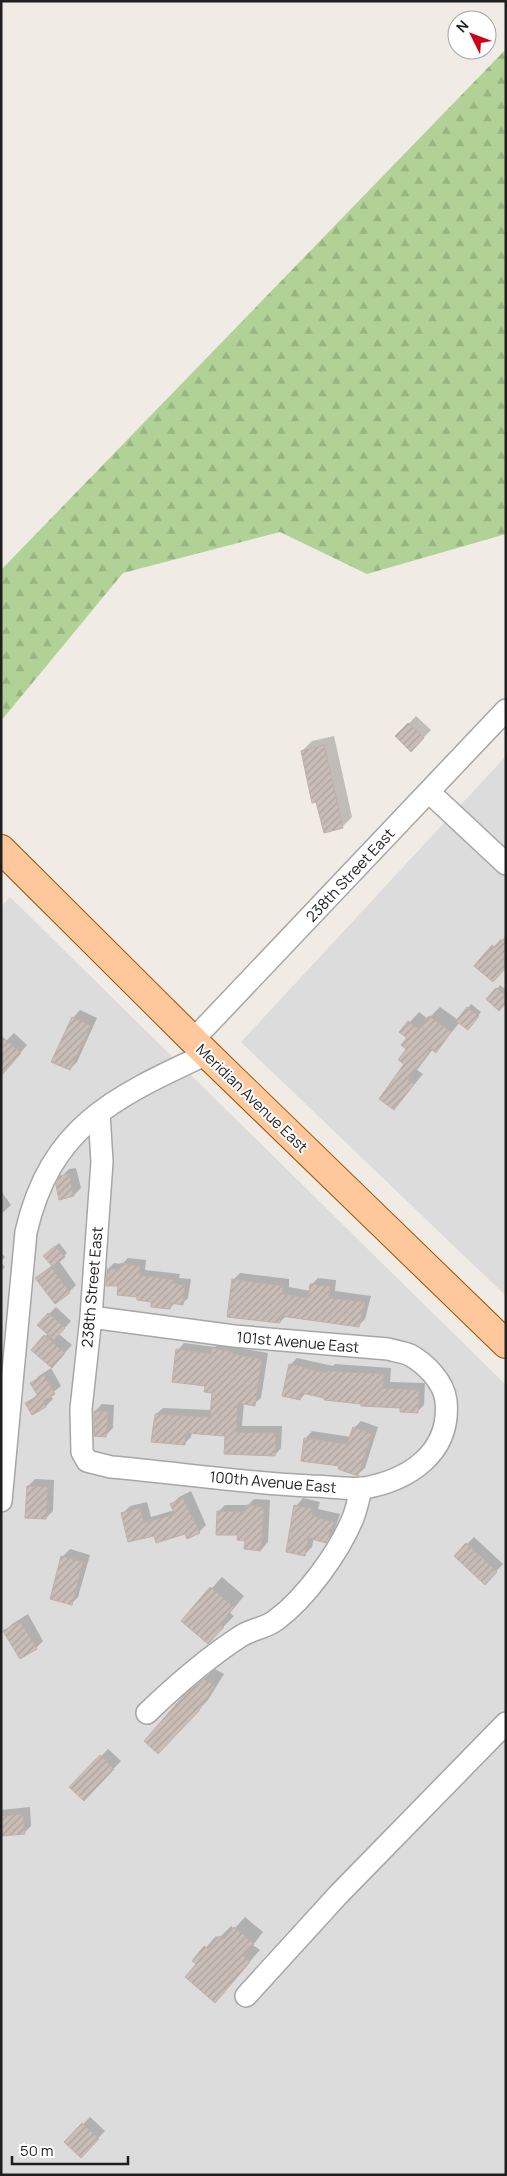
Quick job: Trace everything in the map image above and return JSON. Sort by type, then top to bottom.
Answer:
[{"type":"main road","name":"Meridian Avenue East","points":[[1,849],[200,1047],[506,1344]]},
{"type":"street","name":"238th Street East","points":[[200,1047],[429,792],[506,710]]},
{"type":"street","points":[[429,792],[506,864]]},
{"type":"street","points":[[1,1501],[26,1232],[32,1205],[42,1181],[60,1151],[85,1124],[99,1113],[160,1076],[200,1047]]},
{"type":"street","name":"238th Street East","points":[[87,1461],[82,1452],[81,1409],[91,1317],[102,1162],[99,1113]]},
{"type":"street","name":"101st Avenue East","points":[[91,1317],[243,1337],[388,1349],[409,1355],[430,1372],[440,1383],[444,1392],[446,1414],[440,1437]]},
{"type":"street","name":"100th Avenue East","points":[[87,1461],[111,1467],[279,1484],[361,1488],[399,1479],[414,1470],[426,1459],[440,1437]]},
{"type":"street","points":[[147,1713],[180,1681],[227,1645],[247,1632],[274,1622],[293,1605],[332,1558],[353,1517],[361,1488]]},
{"type":"street","points":[[246,1996],[338,1895],[506,1723]]},
{"type":"shaded area","points":[[506,756],[506,1296],[241,1042]]},
{"type":"shaded area","points":[[10,897],[506,1385],[506,2175],[1,2175],[1,907]]},
{"type":"green space","points":[[506,49],[506,534],[367,574],[280,532],[123,573],[1,721],[1,570]]},
{"type":"building","points":[[408,723],[424,738],[411,752],[395,736]]},
{"type":"building","points":[[324,745],[343,828],[324,833],[316,802],[312,803],[301,751]]},
{"type":"building","points":[[506,936],[506,968],[493,982],[474,966],[492,945],[495,948]]},
{"type":"building","points":[[496,988],[506,996],[506,1003],[499,1011],[486,999]]},
{"type":"building","points":[[467,1007],[479,1016],[468,1030],[456,1021]]},
{"type":"building","points":[[429,1016],[451,1032],[436,1053],[431,1049],[408,1080],[414,1084],[394,1110],[379,1099],[404,1064],[398,1060],[406,1049],[401,1045],[407,1038],[399,1032],[408,1021],[419,1029]]},
{"type":"building","points":[[72,1017],[91,1026],[70,1070],[51,1062]]},
{"type":"building","points":[[1,1036],[21,1053],[1,1076]]},
{"type":"building","points":[[69,1174],[74,1196],[59,1200],[56,1185],[60,1176]]},
{"type":"building","points":[[55,1246],[65,1257],[53,1267],[43,1256]]},
{"type":"building","points":[[121,1263],[140,1266],[139,1275],[174,1280],[174,1283],[185,1285],[183,1305],[171,1303],[170,1309],[151,1307],[151,1302],[137,1300],[137,1297],[117,1295],[118,1286],[106,1286],[107,1269],[120,1269]]},
{"type":"building","points":[[51,1267],[70,1293],[55,1304],[35,1278]]},
{"type":"building","points":[[232,1279],[283,1286],[282,1294],[308,1298],[310,1284],[330,1286],[329,1298],[365,1302],[359,1327],[281,1316],[280,1323],[227,1317]]},
{"type":"building","points":[[48,1313],[65,1328],[54,1340],[37,1325]]},
{"type":"building","points":[[44,1335],[65,1353],[52,1368],[31,1350]]},
{"type":"building","points":[[212,1348],[262,1359],[255,1406],[238,1403],[236,1432],[276,1433],[275,1456],[224,1454],[225,1436],[186,1433],[185,1445],[151,1442],[155,1414],[210,1417],[212,1393],[204,1392],[205,1386],[172,1382],[176,1349],[211,1354]]},
{"type":"building","points":[[289,1364],[327,1373],[327,1371],[384,1374],[383,1388],[419,1390],[418,1413],[400,1412],[400,1408],[361,1406],[361,1404],[324,1400],[324,1398],[302,1393],[300,1400],[282,1396]]},
{"type":"building","points":[[44,1375],[55,1394],[43,1401],[46,1407],[32,1415],[25,1403],[38,1396],[30,1383]]},
{"type":"building","points":[[94,1411],[108,1412],[106,1437],[94,1436]]},
{"type":"building","points":[[353,1427],[372,1434],[358,1476],[338,1469],[339,1466],[301,1461],[304,1438],[347,1444]]},
{"type":"building","points":[[27,1486],[48,1487],[46,1519],[25,1518]]},
{"type":"building","points":[[183,1498],[200,1533],[187,1539],[185,1534],[156,1543],[154,1536],[128,1542],[121,1513],[140,1508],[144,1523],[175,1514],[170,1504]]},
{"type":"building","points":[[246,1505],[264,1507],[261,1551],[244,1549],[245,1541],[237,1540],[238,1535],[216,1535],[217,1511],[245,1512]]},
{"type":"building","points":[[294,1505],[313,1509],[312,1516],[334,1522],[326,1543],[308,1538],[305,1556],[286,1552]]},
{"type":"building","points":[[466,1543],[497,1572],[485,1585],[454,1556]]},
{"type":"building","points":[[61,1556],[83,1562],[72,1605],[50,1599]]},
{"type":"building","points":[[210,1587],[234,1607],[220,1624],[224,1627],[208,1644],[181,1621]]},
{"type":"building","points":[[20,1621],[37,1649],[20,1659],[3,1631]]},
{"type":"building","points":[[204,1679],[215,1685],[198,1712],[158,1754],[144,1741],[185,1694]]},
{"type":"building","points":[[100,1755],[114,1769],[84,1801],[69,1787]]},
{"type":"building","points":[[23,1814],[25,1834],[1,1836],[1,1816]]},
{"type":"building","points":[[234,1927],[254,1944],[243,1956],[250,1962],[215,2003],[185,1977],[196,1964],[192,1961],[204,1946],[208,1949],[219,1936],[224,1939]]},
{"type":"building","points":[[82,2123],[99,2139],[81,2158],[64,2142]]}]
